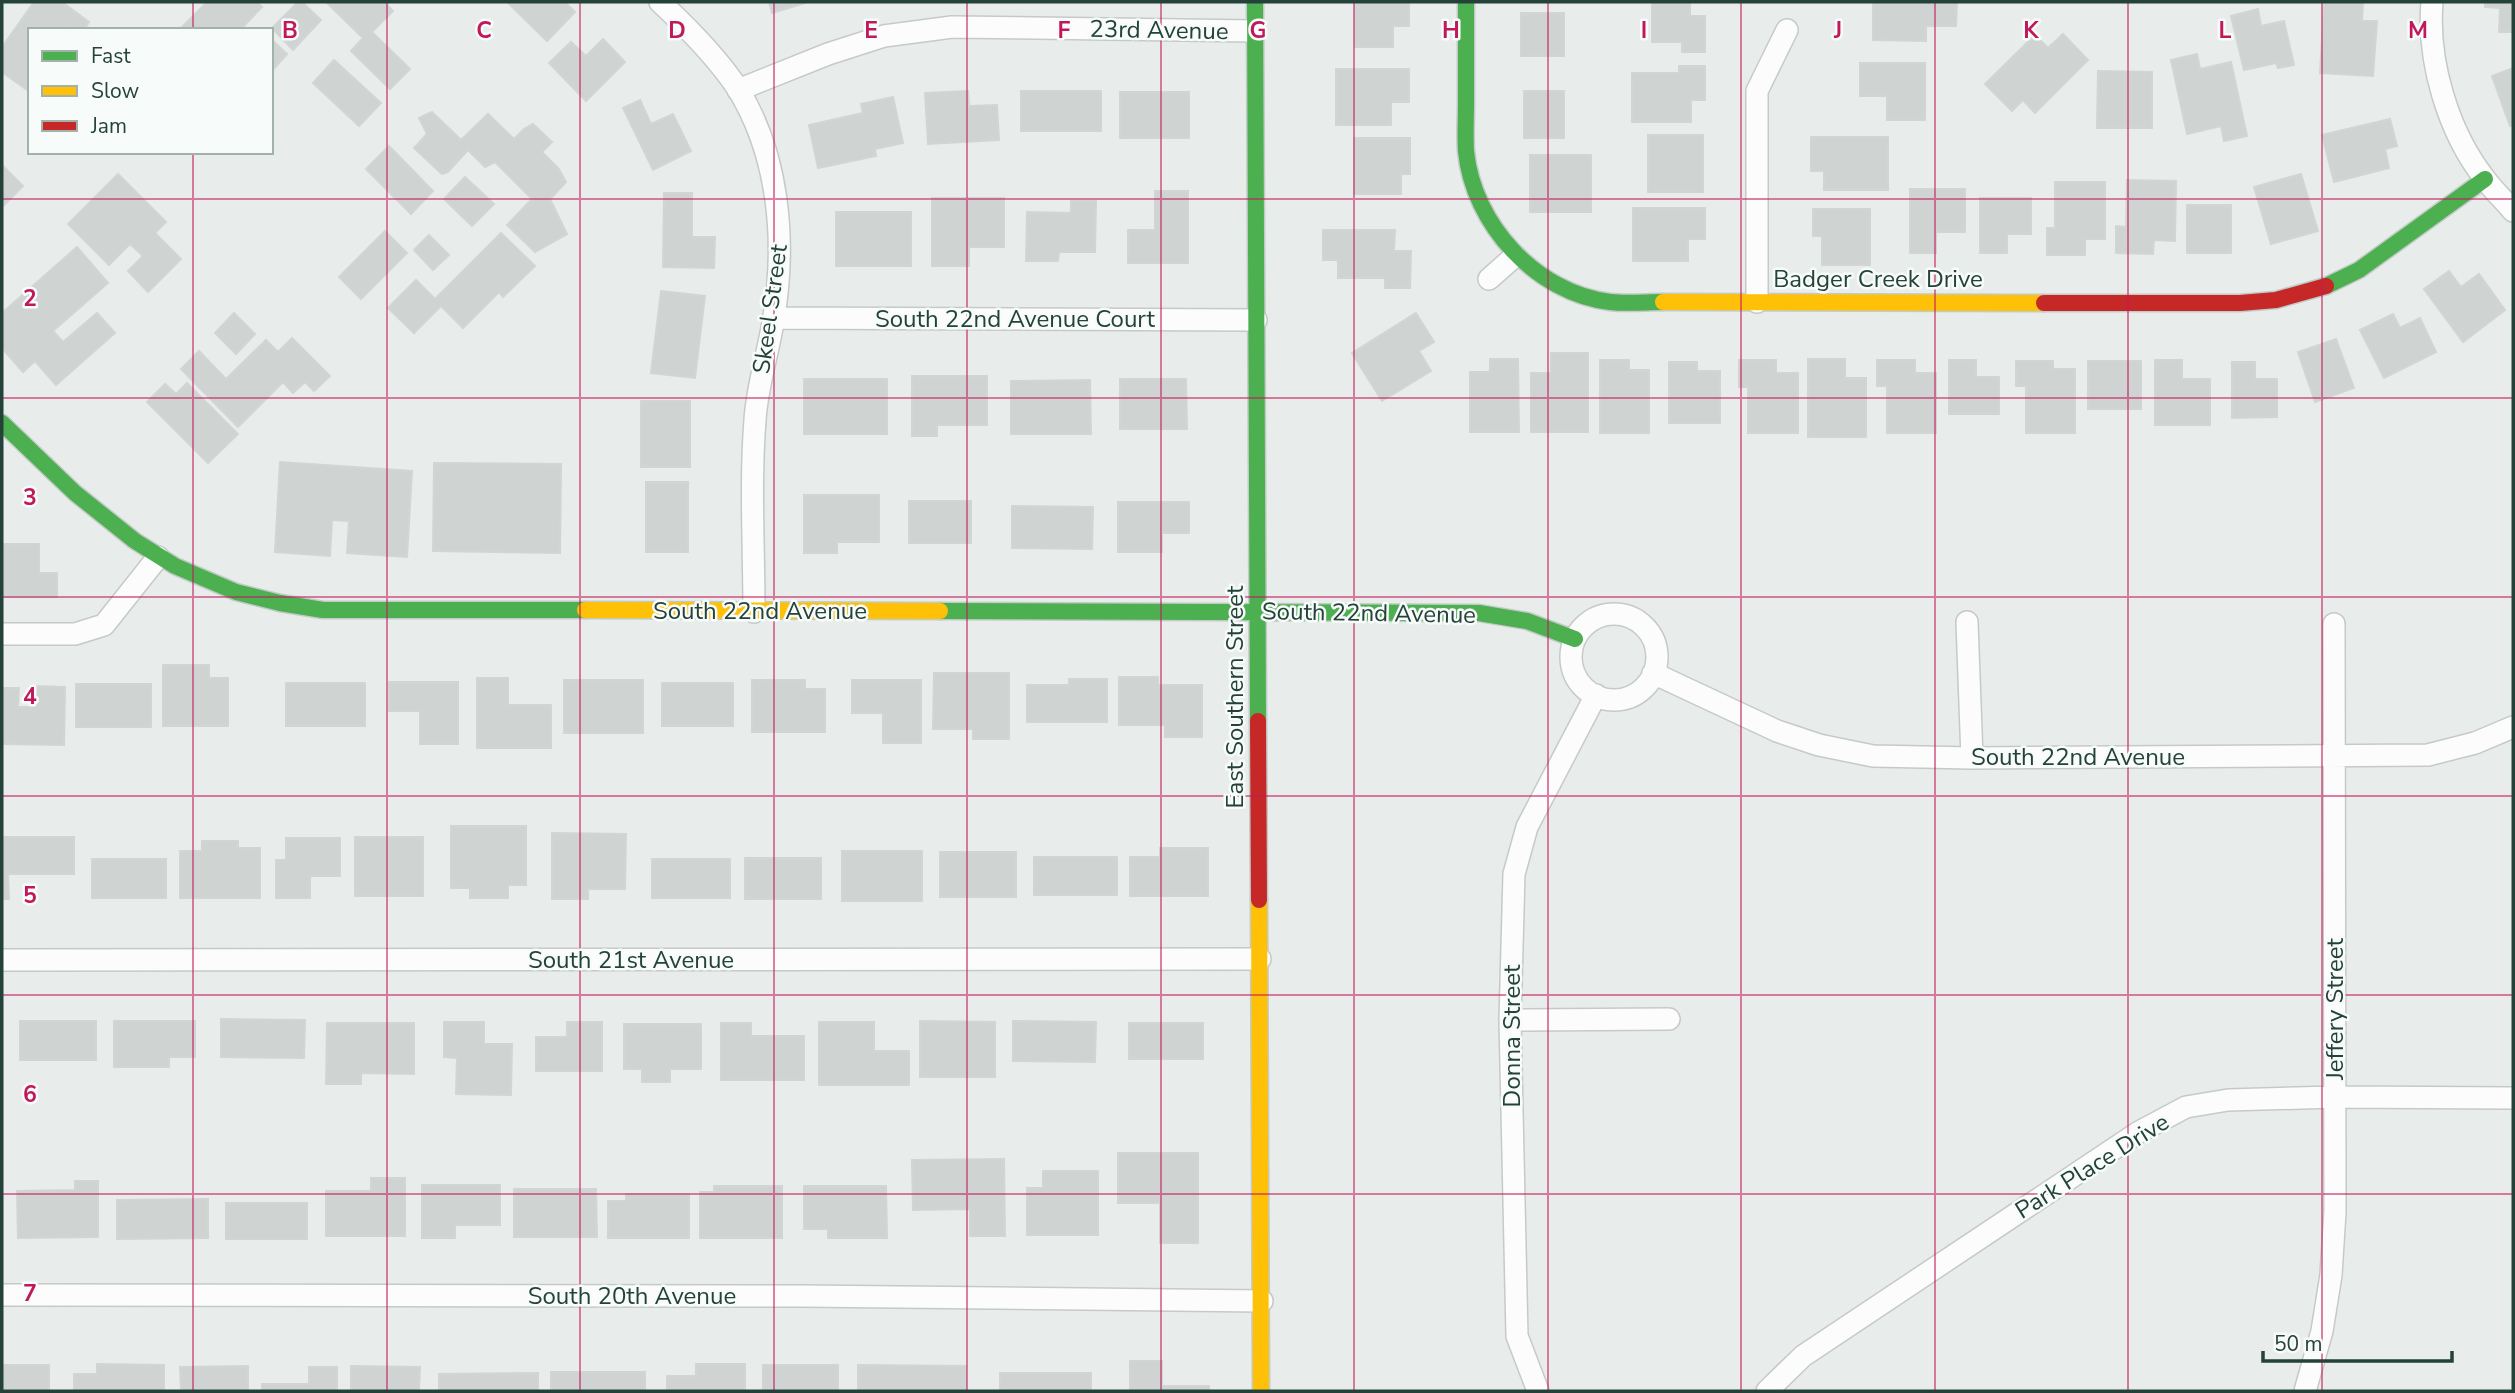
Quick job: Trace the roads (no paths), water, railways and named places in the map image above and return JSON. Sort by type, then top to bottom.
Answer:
[{"type":"street","name":"Skeel Street","points":[[660,2],[716,60],[738,90],[762,142],[776,193],[780,271],[755,419],[754,612]]},
{"type":"street","name":"East Southern Street","points":[[1255,2],[1261,1391]]},
{"type":"street","name":"Badger Creek Drive","points":[[1466,2],[1466,152],[1469,173],[1482,210],[1515,256],[1560,286],[1588,298],[1609,302],[2240,303],[2276,300],[2329,285],[2359,270],[2485,179]]},
{"type":"street","points":[[2432,2],[2434,55],[2440,83],[2456,128],[2485,179],[2513,211]]},
{"type":"street","name":"23rd Avenue","points":[[738,90],[828,54],[884,36],[952,27],[1255,31]]},
{"type":"street","points":[[1757,302],[1758,90],[1787,30]]},
{"type":"street","points":[[1489,279],[1515,256]]},
{"type":"street","name":"South 22nd Avenue Court","points":[[774,318],[1256,320]]},
{"type":"street","name":"South 22nd Avenue","points":[[2,423],[74,493],[158,557],[239,594],[289,606],[323,610],[1479,613],[1527,621],[1576,639]]},
{"type":"street","points":[[2,634],[75,635],[104,625],[158,557]]},
{"type":"street","points":[[1618,613],[1632,617],[1644,625],[1653,637],[1657,664],[1653,673],[1644,688],[1632,696],[1619,700],[1596,695],[1582,685],[1575,674],[1571,659],[1579,631],[1590,621],[1603,615],[1618,613]]},
{"type":"street","points":[[1967,622],[1972,758]]},
{"type":"street","name":"Jeffery Street","points":[[2305,1391],[2322,1331],[2331,1275],[2335,1212],[2334,624]]},
{"type":"street","name":"South 22nd Avenue","points":[[1653,673],[1777,731],[1819,745],[1873,756],[1972,758],[2428,755],[2475,743],[2513,727]]},
{"type":"street","name":"Donna Street","points":[[1538,1391],[1517,1336],[1510,1020],[1514,874],[1527,827],[1596,695]]},
{"type":"street","name":"South 21st Avenue","points":[[2,960],[1260,959]]},
{"type":"street","points":[[1510,1020],[1670,1019]]},
{"type":"street","name":"Park Place Drive","points":[[1767,1391],[1803,1356],[2139,1132],[2186,1107],[2228,1100],[2335,1097],[2513,1098]]},
{"type":"street","name":"South 20th Avenue","points":[[2,1295],[815,1296],[1262,1301]]}]
